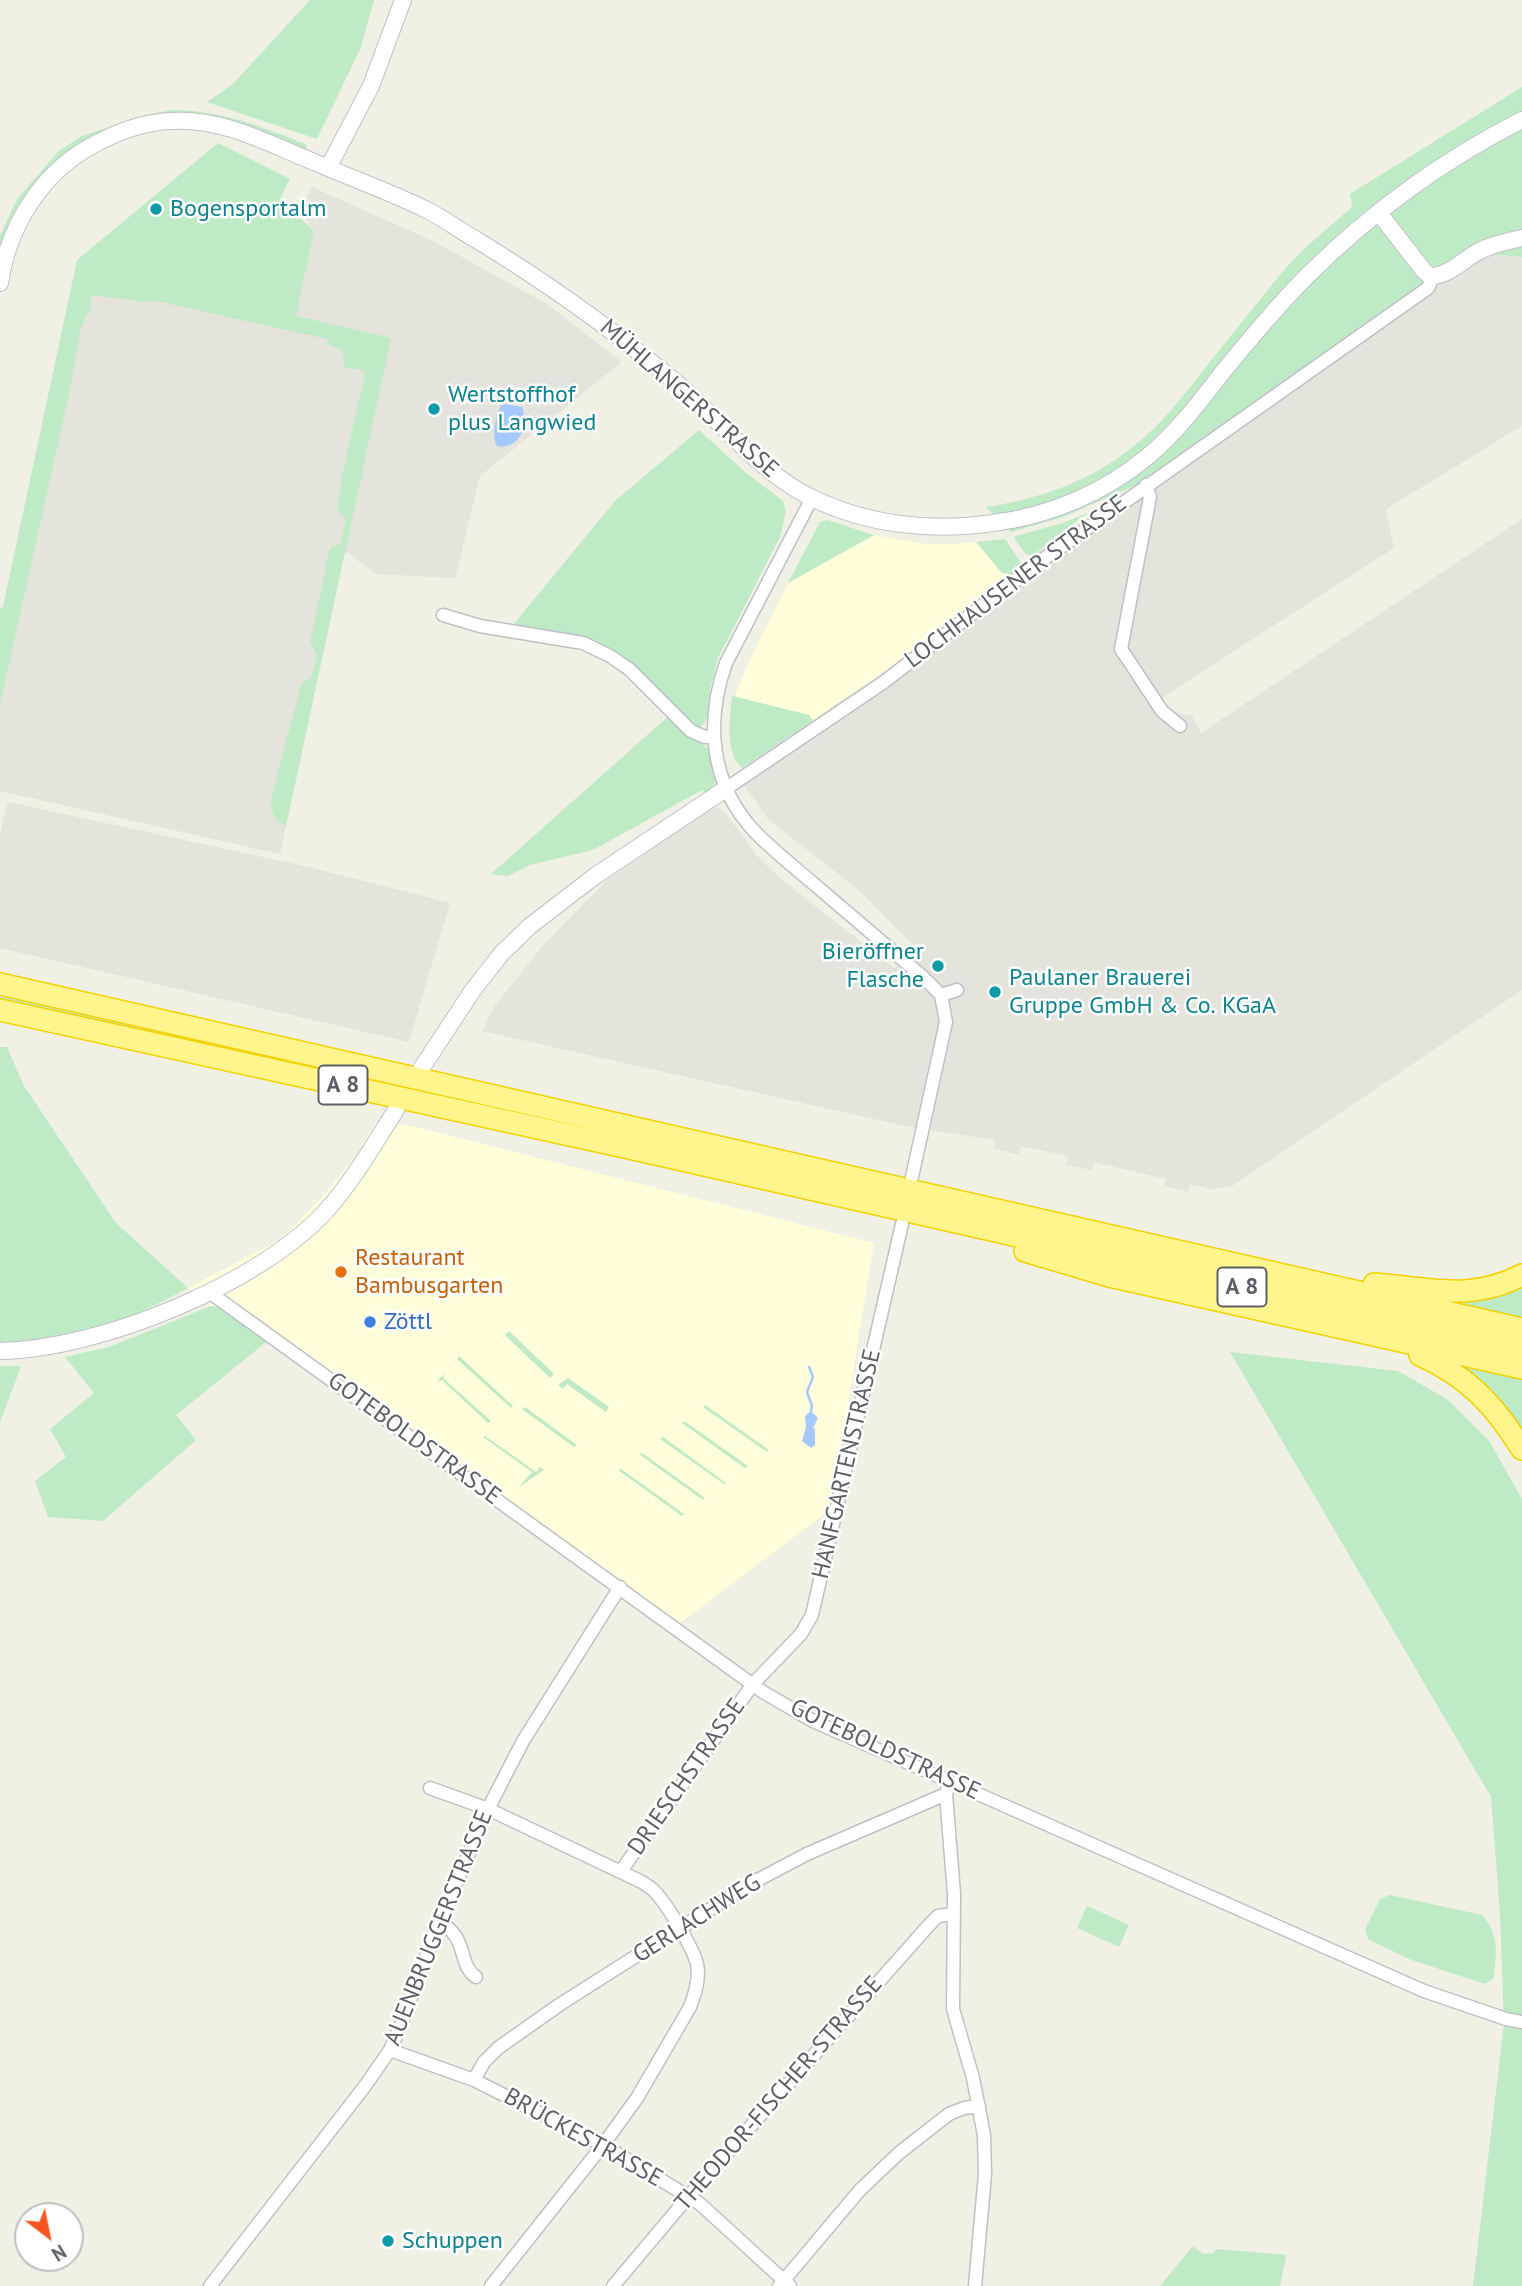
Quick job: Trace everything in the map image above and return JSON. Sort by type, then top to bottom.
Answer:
[{"type":"highway","name":"A 8","points":[[0,984],[1522,1329]]},
{"type":"highway","name":"A 8","points":[[0,1010],[1522,1350]]},
{"type":"highway","points":[[962,1224],[976,1236],[1109,1276],[1522,1368]]},
{"type":"highway","points":[[1315,1282],[1376,1284],[1450,1292],[1479,1291],[1507,1283],[1522,1275]]},
{"type":"highway","points":[[1382,1336],[1390,1346],[1419,1354],[1446,1366],[1474,1387],[1502,1417],[1522,1449]]},
{"type":"main road","points":[[328,168],[371,86],[403,0]]},
{"type":"main road","points":[[1522,120],[1453,159],[1379,213],[1424,271],[1433,276],[1441,275],[1486,248],[1522,238]]},
{"type":"main road","name":"MÜHLANGERSTRASSE","points":[[0,282],[6,253],[23,213],[47,181],[67,161],[90,146],[119,133],[173,121],[213,124],[245,132],[427,210],[567,297],[676,382],[761,464],[812,498],[864,517],[902,525],[962,527],[1021,519],[1062,507],[1093,493],[1147,457],[1189,415],[1269,315],[1313,270],[1379,213]]},
{"type":"main road","name":"LOCHHAUSENER STRASSE","points":[[421,1069],[473,990],[502,953],[530,926],[596,876],[727,788]]},
{"type":"main road","points":[[0,1352],[27,1351],[96,1337],[208,1292],[278,1252],[309,1227],[342,1190],[396,1110]]},
{"type":"street","name":"LOCHHAUSENER STRASSE","points":[[727,788],[884,682],[1031,568],[1428,288],[1433,276]]},
{"type":"street","points":[[1146,485],[1150,497],[1121,649],[1162,711],[1180,726]]},
{"type":"street","points":[[812,498],[726,663],[717,689],[713,736],[716,756],[727,788],[741,814],[756,832],[941,995],[946,1014],[944,1035],[912,1177]]},
{"type":"street","points":[[443,615],[480,626],[575,641],[597,648],[641,680],[691,731],[705,737],[713,736]]},
{"type":"street","points":[[941,995],[957,990]]},
{"type":"street","name":"HANFGARTENSTRASSE","points":[[753,1684],[801,1633],[812,1615],[902,1224]]},
{"type":"street","name":"GOTEBOLDSTRASSE","points":[[208,1292],[753,1684],[823,1727],[1424,1991],[1522,2022]]},
{"type":"street","name":"AUENBRUGGERSTRASSE","points":[[210,2286],[390,2050],[439,1922],[488,1809],[523,1741],[620,1587]]},
{"type":"street","name":"DRIESCHSTRASSE","points":[[621,1871],[753,1684]]},
{"type":"street","points":[[951,1781],[946,1794],[954,1894],[953,2009],[984,2135],[985,2174],[975,2286]]},
{"type":"street","points":[[430,1788],[488,1809],[621,1871],[655,1892],[692,1951],[697,1966],[695,1995],[654,2071],[603,2145],[491,2286]]},
{"type":"street","name":"GERLACHWEG","points":[[474,2080],[484,2062],[498,2048],[562,2003],[776,1870],[946,1794]]},
{"type":"street","name":"THEODOR-FISCHER-STRASSE","points":[[613,2286],[929,1924],[938,1916],[953,1914]]},
{"type":"street","points":[[439,1922],[449,1927],[458,1938],[470,1974],[476,1978]]},
{"type":"street","name":"BRÜCKESTRASSE","points":[[390,2050],[474,2080],[603,2145],[699,2203],[784,2284]]},
{"type":"street","points":[[784,2284],[860,2190],[899,2153],[949,2114],[979,2106]]},
{"type":"shaded area","points":[[312,187],[433,241],[547,304],[622,362],[480,476],[455,578],[376,574],[345,551],[280,854],[0,791],[0,620],[77,266],[296,315],[314,231],[305,219],[303,207]]},
{"type":"shaded area","points":[[1490,254],[1522,257],[1522,426],[1386,509],[1394,548],[1160,699],[1167,710],[1192,716],[1201,733],[1522,519],[1522,990],[1232,1186],[1211,1189],[1190,1184],[1188,1192],[1164,1186],[1166,1179],[1094,1162],[1092,1170],[1066,1165],[1068,1156],[1021,1146],[1018,1154],[994,1149],[995,1140],[905,1126],[482,1031],[494,1007],[545,943],[608,879],[716,807],[724,811],[759,858],[781,879],[894,968],[919,951],[861,892],[768,819],[744,785],[742,768],[880,675],[1011,576],[1021,563],[1143,482],[1419,287]]},
{"type":"shaded area","points":[[874,535],[925,544],[976,542],[1001,572],[1011,576],[880,675],[813,720],[809,715],[735,696],[754,650],[788,583]]},
{"type":"shaded area","points":[[8,802],[309,867],[450,903],[409,1042],[0,948],[0,834]]},
{"type":"shaded area","points":[[377,1121],[416,1127],[874,1243],[831,1509],[673,1628],[223,1307],[211,1306],[188,1288],[281,1239],[353,1160]]},
{"type":"green space","points":[[310,0],[374,0],[361,47],[317,139],[207,102],[232,85]]},
{"type":"green space","points":[[1522,87],[1522,257],[1490,254],[1419,287],[1143,482],[1063,517],[1011,532],[986,507],[1026,499],[1064,487],[1083,479],[1134,446],[1172,409],[1284,270],[1352,207],[1350,194]]},
{"type":"green space","points":[[172,110],[207,113],[241,121],[307,145],[305,152],[174,115],[63,158],[0,255],[0,235],[17,199],[59,151],[82,136],[145,115]]},
{"type":"green space","points":[[218,143],[290,179],[280,199],[314,231],[296,316],[391,338],[286,826],[274,816],[271,799],[302,682],[311,678],[317,655],[310,643],[330,548],[341,544],[346,519],[337,510],[365,374],[361,369],[345,368],[342,350],[329,345],[327,339],[152,300],[146,302],[92,295],[81,328],[69,394],[0,704],[0,608],[3,607],[77,260]]},
{"type":"green space","points":[[699,430],[745,472],[783,501],[786,511],[780,537],[718,658],[710,689],[707,719],[699,729],[610,652],[512,626],[615,501]]},
{"type":"green space","points":[[1089,512],[1031,556],[1025,553],[1014,538],[1063,523]]},
{"type":"green space","points":[[827,520],[874,535],[788,583],[820,522]]},
{"type":"green space","points":[[1005,539],[1021,563],[1011,576],[1001,572],[976,542]]},
{"type":"green space","points":[[732,696],[809,715],[813,720],[742,768],[736,761],[730,744]]},
{"type":"green space","points":[[672,713],[709,750],[716,779],[714,786],[706,794],[702,790],[593,850],[530,865],[508,876],[491,874]]},
{"type":"green space","points":[[0,990],[202,1037],[200,1049],[0,1005]]},
{"type":"green space","points":[[0,1047],[7,1047],[24,1086],[116,1223],[188,1288],[142,1311],[97,1328],[51,1338],[0,1343]]},
{"type":"green space","points":[[1522,1280],[1522,1319],[1417,1295]]},
{"type":"green space","points":[[211,1306],[223,1307],[270,1339],[176,1415],[196,1440],[103,1521],[48,1517],[35,1481],[66,1457],[50,1429],[94,1393],[65,1357],[109,1347]]},
{"type":"green space","points":[[509,1331],[554,1374],[550,1378],[505,1335]]},
{"type":"green space","points":[[1230,1352],[1398,1371],[1448,1400],[1489,1441],[1522,1499],[1522,2286],[1473,2286],[1504,2023],[1500,1914],[1491,1797]]},
{"type":"green space","points":[[459,1356],[513,1406],[511,1408],[457,1359]]},
{"type":"green space","points":[[1452,1361],[1522,1376],[1522,1438]]},
{"type":"green space","points":[[0,1366],[21,1366],[0,1422]]},
{"type":"green space","points":[[445,1373],[443,1378],[491,1421],[488,1423],[442,1380],[437,1382]]},
{"type":"green space","points":[[568,1378],[609,1407],[606,1412],[567,1384],[563,1389],[558,1385]]},
{"type":"green space","points":[[705,1405],[769,1450],[767,1452],[703,1407]]},
{"type":"green space","points":[[525,1407],[577,1445],[574,1447],[522,1409]]},
{"type":"green space","points":[[684,1421],[748,1466],[745,1468],[682,1423]]},
{"type":"green space","points":[[483,1437],[536,1472],[540,1467],[544,1470],[518,1488],[532,1472]]},
{"type":"green space","points":[[663,1437],[726,1483],[660,1439]]},
{"type":"green space","points":[[642,1453],[705,1498],[703,1500],[639,1454]]},
{"type":"green space","points":[[621,1469],[684,1514],[682,1516],[618,1470]]},
{"type":"green space","points":[[1390,1895],[1482,1915],[1494,1937],[1494,1978],[1485,1984],[1409,1959],[1368,1939],[1365,1929],[1380,1899]]},
{"type":"green space","points":[[1087,1906],[1129,1925],[1119,1947],[1077,1928]]},
{"type":"green space","points":[[1193,2246],[1203,2254],[1213,2253],[1217,2249],[1286,2255],[1280,2286],[1160,2286]]},
{"type":"water","points":[[501,405],[522,407],[523,428],[521,435],[512,444],[497,446],[494,436],[497,414]]},
{"type":"water","points":[[811,1411],[818,1418],[813,1428],[815,1445],[811,1448],[802,1441],[806,1427],[805,1416]]},
{"type":"waterway","points":[[809,1367],[813,1377],[807,1392],[811,1411]]},
{"type":"place","name":"Bogensportalm","points":[[156,209]]},
{"type":"place","name":"Wertstoffhof plus Langwied","points":[[434,409]]},
{"type":"place","name":"Bieröffner Flasche","points":[[938,966]]},
{"type":"place","name":"Paulaner Brauerei Gruppe GmbH & Co. KGaA","points":[[995,992]]},
{"type":"place","name":"Restaurant Bambusgarten","points":[[341,1272]]},
{"type":"place","name":"Zöttl","points":[[370,1322]]},
{"type":"place","name":"Schuppen","points":[[388,2241]]}]
